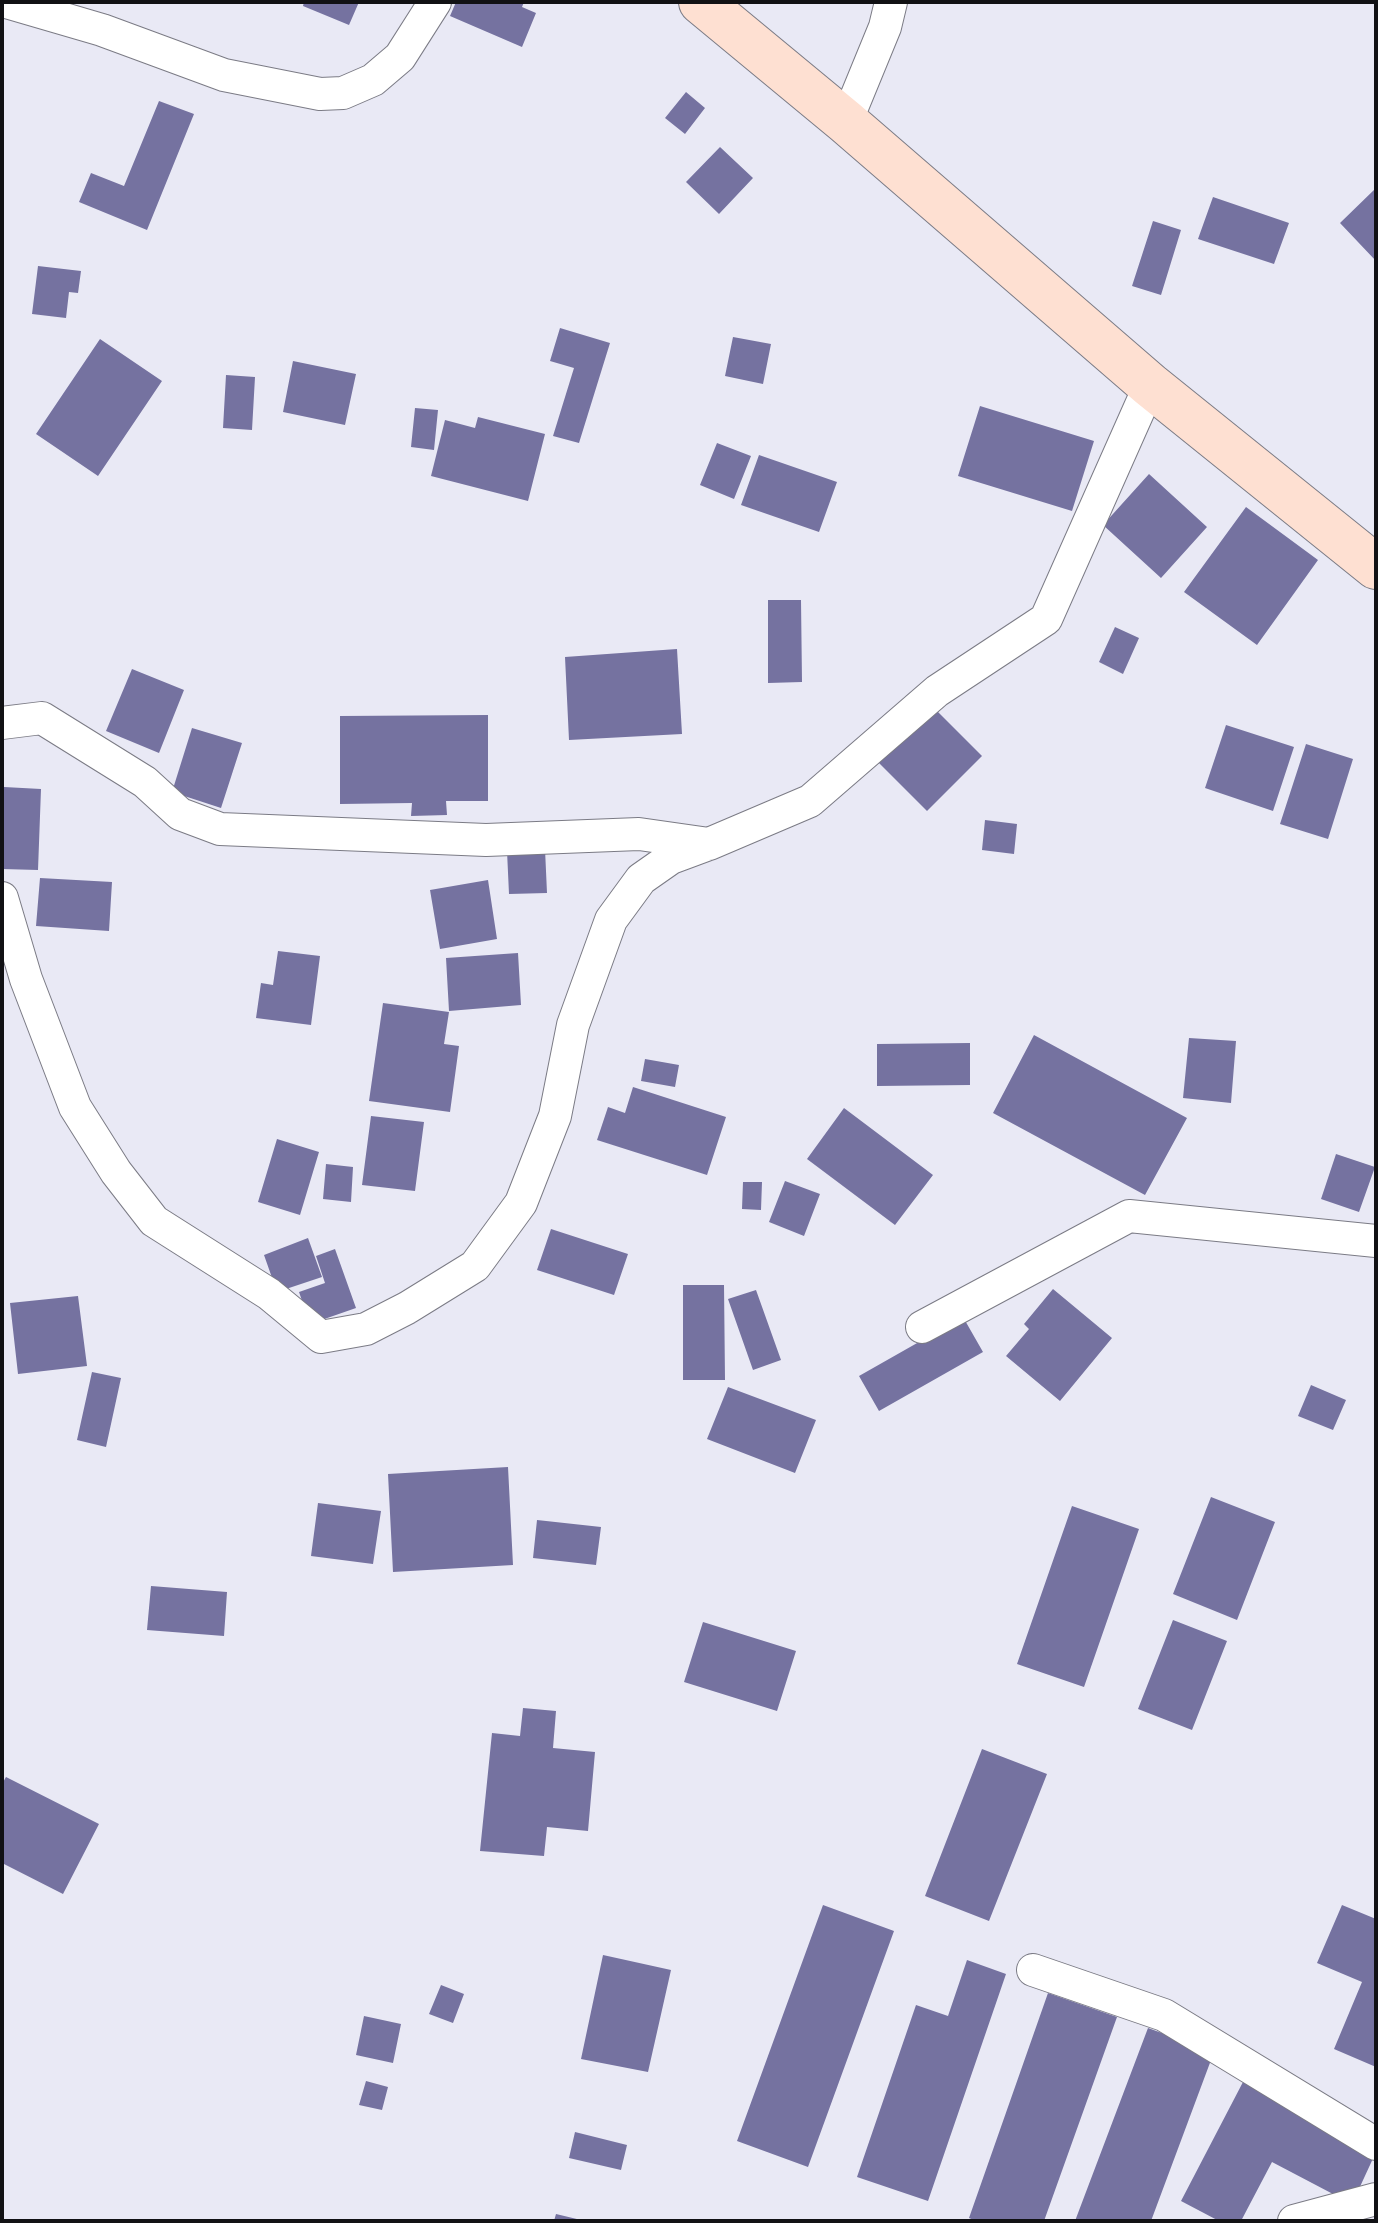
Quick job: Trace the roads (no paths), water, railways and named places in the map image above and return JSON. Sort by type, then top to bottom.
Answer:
[{"type":"main road","points":[[701,2],[846,122],[1150,385],[1376,567]]},
{"type":"street","points":[[6,2],[102,30],[224,75],[320,94],[343,93],[373,80],[400,57],[435,2]]},
{"type":"street","points":[[846,122],[885,27],[891,2]]},
{"type":"street","points":[[2,898],[26,979],[75,1107],[116,1172],[154,1221],[269,1294],[321,1337],[366,1329],[475,1266],[521,1203],[555,1116],[573,1025],[611,920],[641,879],[671,858],[810,801],[937,691],[1046,619],[1150,385]]},
{"type":"street","points":[[2,723],[42,718],[145,782],[180,814],[220,829],[486,840],[639,834],[709,844]]},
{"type":"street","points":[[922,1327],[1129,1216],[1376,1241]]},
{"type":"street","points":[[1033,1970],[1164,2015],[1376,2144]]},
{"type":"street","points":[[1294,2221],[1376,2199]]}]
